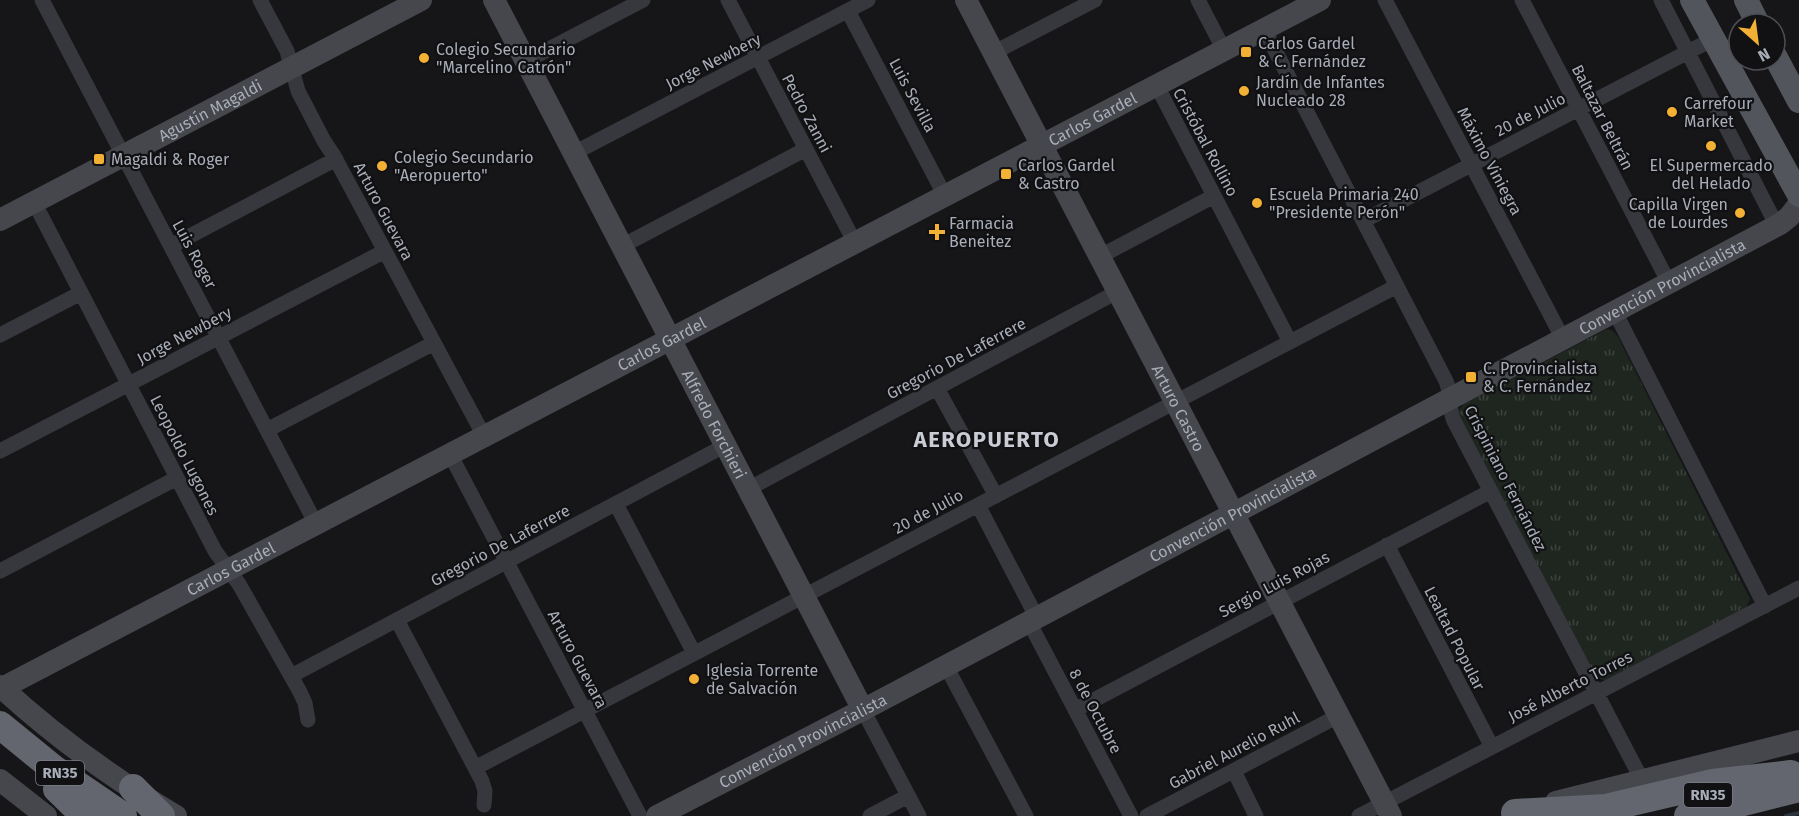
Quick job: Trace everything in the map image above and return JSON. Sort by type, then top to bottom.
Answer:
[{"type":"highway","name":"RN35","points":[[0,725],[54,769],[123,816]]},
{"type":"highway","name":"RN35","points":[[0,745],[95,816]]},
{"type":"highway","points":[[1508,814],[1606,808],[1713,783],[1796,778]]},
{"type":"highway","name":"RN35","points":[[1625,816],[1796,778]]},
{"type":"highway","name":"RN35","points":[[1688,816],[1796,778]]},
{"type":"highway","points":[[133,788],[161,816]]},
{"type":"highway","points":[[57,789],[85,816]]},
{"type":"main road","points":[[1692,0],[1799,195]]},
{"type":"main road","points":[[1784,72],[1799,101]]},
{"type":"street","name":"Luis Roger","points":[[42,0],[316,524]]},
{"type":"street","name":"Arturo Guevara","points":[[260,0],[287,51],[298,92],[484,436]]},
{"type":"street","name":"Agustín Magaldi","points":[[0,220],[421,0]]},
{"type":"street","name":"Alfredo Forchieri","points":[[494,0],[919,816]]},
{"type":"street","points":[[526,61],[643,0]]},
{"type":"street","name":"Pedro Zanni","points":[[728,0],[855,243]]},
{"type":"street","name":"Jorge Newbery","points":[[574,153],[868,0]]},
{"type":"street","name":"Arturo Castro","points":[[966,0],[1388,809]]},
{"type":"street","points":[[993,53],[1095,0]]},
{"type":"street","points":[[1198,0],[1224,50]]},
{"type":"street","name":"Carlos Gardel","points":[[1,687],[1318,0]]},
{"type":"street","name":"Máximo Viniegra","points":[[1385,0],[1563,339]]},
{"type":"street","name":"Baltazar Beltrán","points":[[1522,0],[1669,283]]},
{"type":"street","points":[[1661,0],[1777,226]]},
{"type":"street","name":"Luis Sevilla","points":[[848,11],[945,196]]},
{"type":"street","name":"Crispiniano Fernández","points":[[1264,29],[1446,381],[1451,399],[1452,418],[1642,780]]},
{"type":"street","name":"20 de Julio","points":[[1363,221],[1713,39]]},
{"type":"street","name":"Cristóbal Rollino","points":[[1157,86],[1290,342]]},
{"type":"street","points":[[622,246],[806,149]]},
{"type":"street","points":[[171,246],[336,159]]},
{"type":"street","points":[[1099,256],[1214,196]]},
{"type":"street","name":"Leopoldo Lugones","points":[[34,202],[215,551],[239,584],[291,676],[303,699],[308,720]]},
{"type":"street","name":"Convención Provincialista","points":[[657,816],[863,710],[1777,226],[1789,217],[1799,204]]},
{"type":"street","name":"Jorge Newbery","points":[[0,451],[385,251]]},
{"type":"street","name":"20 de Julio","points":[[475,768],[1397,286]]},
{"type":"street","name":"Gregorio De Laferrere","points":[[748,489],[1117,292]]},
{"type":"street","points":[[0,335],[81,293]]},
{"type":"street","points":[[1615,312],[1765,606]]},
{"type":"street","points":[[267,430],[434,343]]},
{"type":"street","points":[[937,388],[996,496]]},
{"type":"street","name":"Gregorio De Laferrere","points":[[291,676],[726,445]]},
{"type":"street","name":"Arturo Guevara","points":[[450,454],[639,816]]},
{"type":"street","points":[[0,571],[177,478]]},
{"type":"street","name":"Sergio Luis Rojas","points":[[1075,710],[1491,491]]},
{"type":"street","points":[[616,504],[694,653]]},
{"type":"street","name":"8 de Octubre","points":[[978,505],[1075,710],[1131,816]]},
{"type":"street","name":"Lealtad Popular","points":[[1387,545],[1492,747]]},
{"type":"street","name":"José Alberto Torres","points":[[1359,816],[1388,809],[1492,747],[1799,588]]},
{"type":"street","points":[[397,620],[485,788],[484,805]]},
{"type":"street","points":[[946,666],[1026,816]]},
{"type":"street","points":[[1,687],[60,736],[176,816]]},
{"type":"street","name":"Gabriel Aurelio Ruhl","points":[[1147,816],[1338,716]]},
{"type":"street","points":[[1508,814],[1799,741]]},
{"type":"street","points":[[1234,771],[1256,816]]},
{"type":"street","points":[[0,780],[46,816]]},
{"type":"street","points":[[870,816],[908,796]]},
{"type":"green space","points":[[1607,329],[1613,331],[1618,337],[1750,599],[1746,608],[1605,680],[1595,678],[1459,416],[1459,410],[1464,404]]},
{"type":"waterway","points":[[1786,816],[1799,813]]},
{"type":"place","name":"Carlos Gardel & C. Fernández","points":[[1246,52]]},
{"type":"place","name":"Colegio Secundario \"Marcelino Catrón\"","points":[[424,58]]},
{"type":"place","name":"Jardín de Infantes Nucleado 28","points":[[1244,91]]},
{"type":"place","name":"Carrefour Market","points":[[1672,112]]},
{"type":"place","name":"El Supermercado del Helado","points":[[1711,146]]},
{"type":"place","name":"Magaldi & Roger","points":[[99,159]]},
{"type":"place","name":"Colegio Secundario \"Aeropuerto\"","points":[[382,166]]},
{"type":"place","name":"Carlos Gardel & Castro","points":[[1006,174]]},
{"type":"place","name":"Escuela Primaria 240 \"Presidente Perón\"","points":[[1257,203]]},
{"type":"place","name":"Capilla Virgen de Lourdes","points":[[1740,213]]},
{"type":"place","name":"Farmacia Beneitez","points":[[937,232]]},
{"type":"place","name":"C. Provincialista & C. Fernández","points":[[1471,377]]},
{"type":"place","name":"Iglesia Torrente de Salvación","points":[[694,679]]},
{"type":"district","name":"AEROPUERTO","points":[[987,439]]}]
